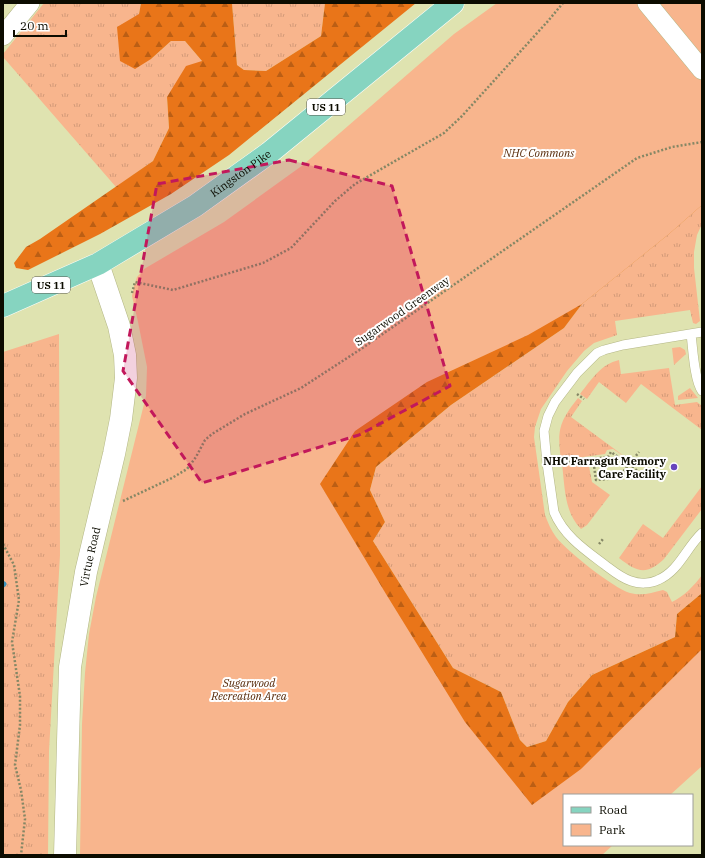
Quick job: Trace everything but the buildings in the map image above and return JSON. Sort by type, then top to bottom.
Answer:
[{"type":"main road","name":"Kingston Pike","points":[[3,306],[98,264],[195,206],[269,153],[453,3]]},
{"type":"street","points":[[3,36],[30,3]]},
{"type":"street","points":[[647,3],[702,70]]},
{"type":"street","name":"Virtue Road","points":[[65,855],[70,667],[86,572],[121,419],[126,378],[125,355],[119,326],[98,264]]},
{"type":"lane","points":[[702,332],[623,345],[597,353],[577,373],[555,402],[548,416],[544,431],[544,441],[554,512],[561,526],[578,544],[623,578],[638,583],[657,581],[672,571],[695,540],[702,534]]},
{"type":"lane","points":[[691,334],[697,378],[702,391]]},
{"type":"path","points":[[132,293],[135,282],[173,290],[263,263],[291,248],[335,202],[355,184],[444,133],[462,116],[563,3]]},
{"type":"path","name":"Sugarwood Greenway","points":[[119,503],[172,478],[187,469],[196,457],[205,440],[212,434],[246,414],[301,388],[361,349],[637,158],[672,147],[702,142]]},
{"type":"path","points":[[577,394],[584,399]]},
{"type":"path","points":[[560,463],[608,457],[611,452],[642,474]]},
{"type":"path","points":[[593,459],[596,480],[618,478],[639,452]]},
{"type":"path","points":[[629,465],[651,461]]},
{"type":"path","points":[[598,545],[603,538]]},
{"type":"path","points":[[3,544],[14,565],[19,600],[12,642],[20,696],[20,725],[15,765],[21,790],[25,819],[21,855]]},
{"type":"highlighted area","points":[[289,160],[392,186],[450,386],[359,435],[202,483],[123,371],[157,184]]},
{"type":"green space","points":[[44,3],[141,3],[139,14],[151,59],[171,41],[185,41],[202,61],[167,97],[169,128],[153,161],[116,187],[3,57],[3,54]]},
{"type":"green space","points":[[141,3],[232,3],[237,65],[244,70],[266,71],[321,36],[325,3],[416,3],[229,155],[171,194],[100,234],[28,270],[16,268],[14,263],[26,247],[40,239],[153,161],[169,128],[167,97],[186,66],[202,61],[185,41],[171,41],[151,59],[135,69],[120,61],[117,27],[139,14]]},
{"type":"green space","points":[[232,3],[325,3],[321,36],[266,71],[244,70],[237,65]]},
{"type":"green space","points":[[497,3],[702,3],[702,205],[669,234],[582,304],[528,335],[427,382],[355,431],[320,484],[465,722],[532,805],[581,769],[702,649],[702,766],[671,794],[563,794],[563,846],[612,846],[602,855],[80,855],[82,724],[89,634],[96,597],[146,396],[147,367],[132,296],[137,277],[144,269],[224,222],[303,165],[454,34]]},
{"type":"green space","points":[[702,205],[702,224],[697,235],[694,252],[694,268],[700,321],[696,324],[693,323],[690,310],[615,321],[617,335],[594,343],[584,351],[567,371],[541,409],[535,427],[534,437],[545,515],[556,537],[570,551],[602,577],[622,590],[630,593],[643,594],[663,590],[667,592],[672,602],[696,583],[702,575],[702,593],[677,614],[675,637],[592,675],[568,702],[546,741],[527,747],[520,740],[501,692],[453,668],[373,541],[385,522],[370,490],[376,467],[451,405],[564,328],[582,304],[669,234]]},
{"type":"green space","points":[[702,205],[669,234],[582,304],[564,328],[451,405],[376,467],[370,490],[385,522],[373,541],[453,668],[501,692],[520,740],[527,747],[546,741],[568,702],[592,675],[675,637],[677,614],[702,593],[702,667],[565,794],[563,794],[563,796],[543,817],[180,476]]},
{"type":"green space","points":[[59,334],[60,555],[49,751],[48,855],[3,855],[3,352]]},
{"type":"green space","points":[[680,347],[685,350],[686,354],[674,365],[672,348]]},
{"type":"green space","points":[[619,360],[621,374],[669,368],[675,405],[697,402],[702,406],[702,430],[641,384],[626,403],[599,382],[587,399],[580,394],[592,378],[602,369]]},
{"type":"green space","points":[[690,388],[698,398],[678,400],[678,396]]},
{"type":"green space","points":[[578,398],[582,401],[571,417],[628,459],[613,449],[607,450],[605,454],[561,460],[559,441],[561,427],[563,420]]},
{"type":"green space","points":[[588,461],[592,482],[610,495],[587,525],[581,529],[575,522],[568,507],[562,464]]},
{"type":"green space","points":[[702,486],[702,509],[664,559],[652,568],[642,570],[636,569],[619,558],[643,524],[663,538]]},
{"type":"place","name":"NHC Farragut Memory Care Facility","points":[[674,467]]},
{"type":"park label","name":"NHC Commons","points":[[539,153]]},
{"type":"park label","name":"Sugarwood Recreation Area","points":[[249,689]]}]
